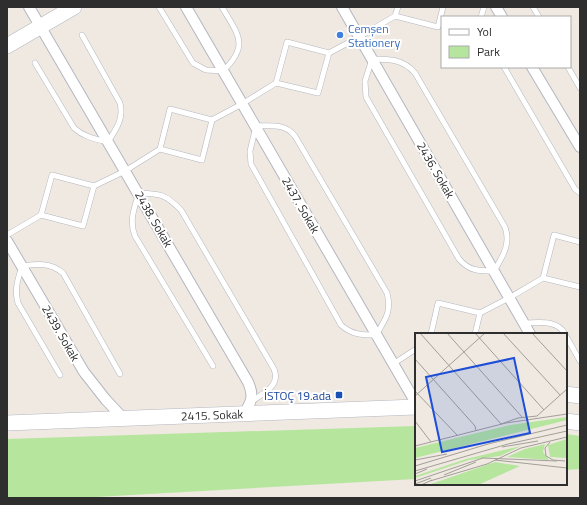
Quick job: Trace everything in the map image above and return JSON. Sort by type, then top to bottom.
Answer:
[{"type":"main road","points":[[7,46],[74,7]]},
{"type":"main road","points":[[567,394],[580,396]]},
{"type":"main road","name":"2415. Sokak","points":[[7,423],[124,418],[247,408],[415,407]]},
{"type":"main road","points":[[567,421],[580,423]]},
{"type":"street","name":"2438. Sokak","points":[[29,7],[248,382],[253,393],[247,408]]},
{"type":"street","name":"2437. Sokak","points":[[186,7],[415,401]]},
{"type":"street","name":"2436. Sokak","points":[[342,7],[529,333]]},
{"type":"street","points":[[496,7],[501,16]]},
{"type":"street","points":[[533,68],[580,147]]},
{"type":"street","name":"2439. Sokak","points":[[7,241],[84,372],[106,400],[124,418]]},
{"type":"lane","points":[[159,7],[193,63],[206,70],[223,71],[234,60],[237,54],[239,40],[237,33],[222,7]]},
{"type":"lane","points":[[7,235],[41,215],[52,175],[94,186],[125,171],[160,149],[170,109],[212,120],[276,83],[287,42],[329,53],[395,16],[398,7]]},
{"type":"lane","points":[[395,16],[438,27],[443,7]]},
{"type":"lane","points":[[533,7],[538,16]]},
{"type":"lane","points":[[35,63],[74,128],[88,138],[108,142],[121,119],[121,108],[82,35]]},
{"type":"lane","points":[[276,83],[318,94],[329,53]]},
{"type":"lane","points":[[388,58],[396,60],[408,66],[414,73],[506,227],[508,233],[507,247],[494,271],[477,271],[463,264],[439,225],[366,97],[365,81],[372,59],[388,58]]},
{"type":"lane","points":[[505,68],[575,189],[580,193]]},
{"type":"lane","points":[[569,68],[580,88]]},
{"type":"lane","points":[[160,149],[202,160],[212,120]]},
{"type":"lane","points":[[256,126],[282,126],[295,136],[387,294],[389,300],[389,313],[376,335],[355,334],[345,329],[341,325],[251,164],[250,151],[256,126]]},
{"type":"lane","points":[[41,215],[83,226],[94,186]]},
{"type":"lane","points":[[213,366],[132,230],[132,220],[139,193],[159,194],[170,199],[181,210],[274,368],[277,376],[275,383],[247,408]]},
{"type":"lane","points":[[431,333],[438,303],[480,313],[543,278],[554,235],[580,242]]},
{"type":"lane","points":[[60,375],[18,303],[16,286],[22,266],[45,264],[55,267],[63,273],[120,374]]},
{"type":"lane","points":[[543,278],[580,288]]},
{"type":"lane","points":[[475,333],[480,313]]},
{"type":"lane","points":[[524,323],[551,323],[559,327],[564,333]]},
{"type":"lane","points":[[567,337],[580,361]]},
{"type":"lane","points":[[393,364],[415,351]]},
{"type":"green space","points":[[415,426],[415,479],[78,498],[7,498],[7,439]]},
{"type":"green space","points":[[567,434],[580,436],[580,469],[567,470]]},
{"type":"place","name":"Cemşen Stationery","points":[[340,35]]},
{"type":"place","name":"İSTOÇ 19.ada","points":[[339,395]]}]
